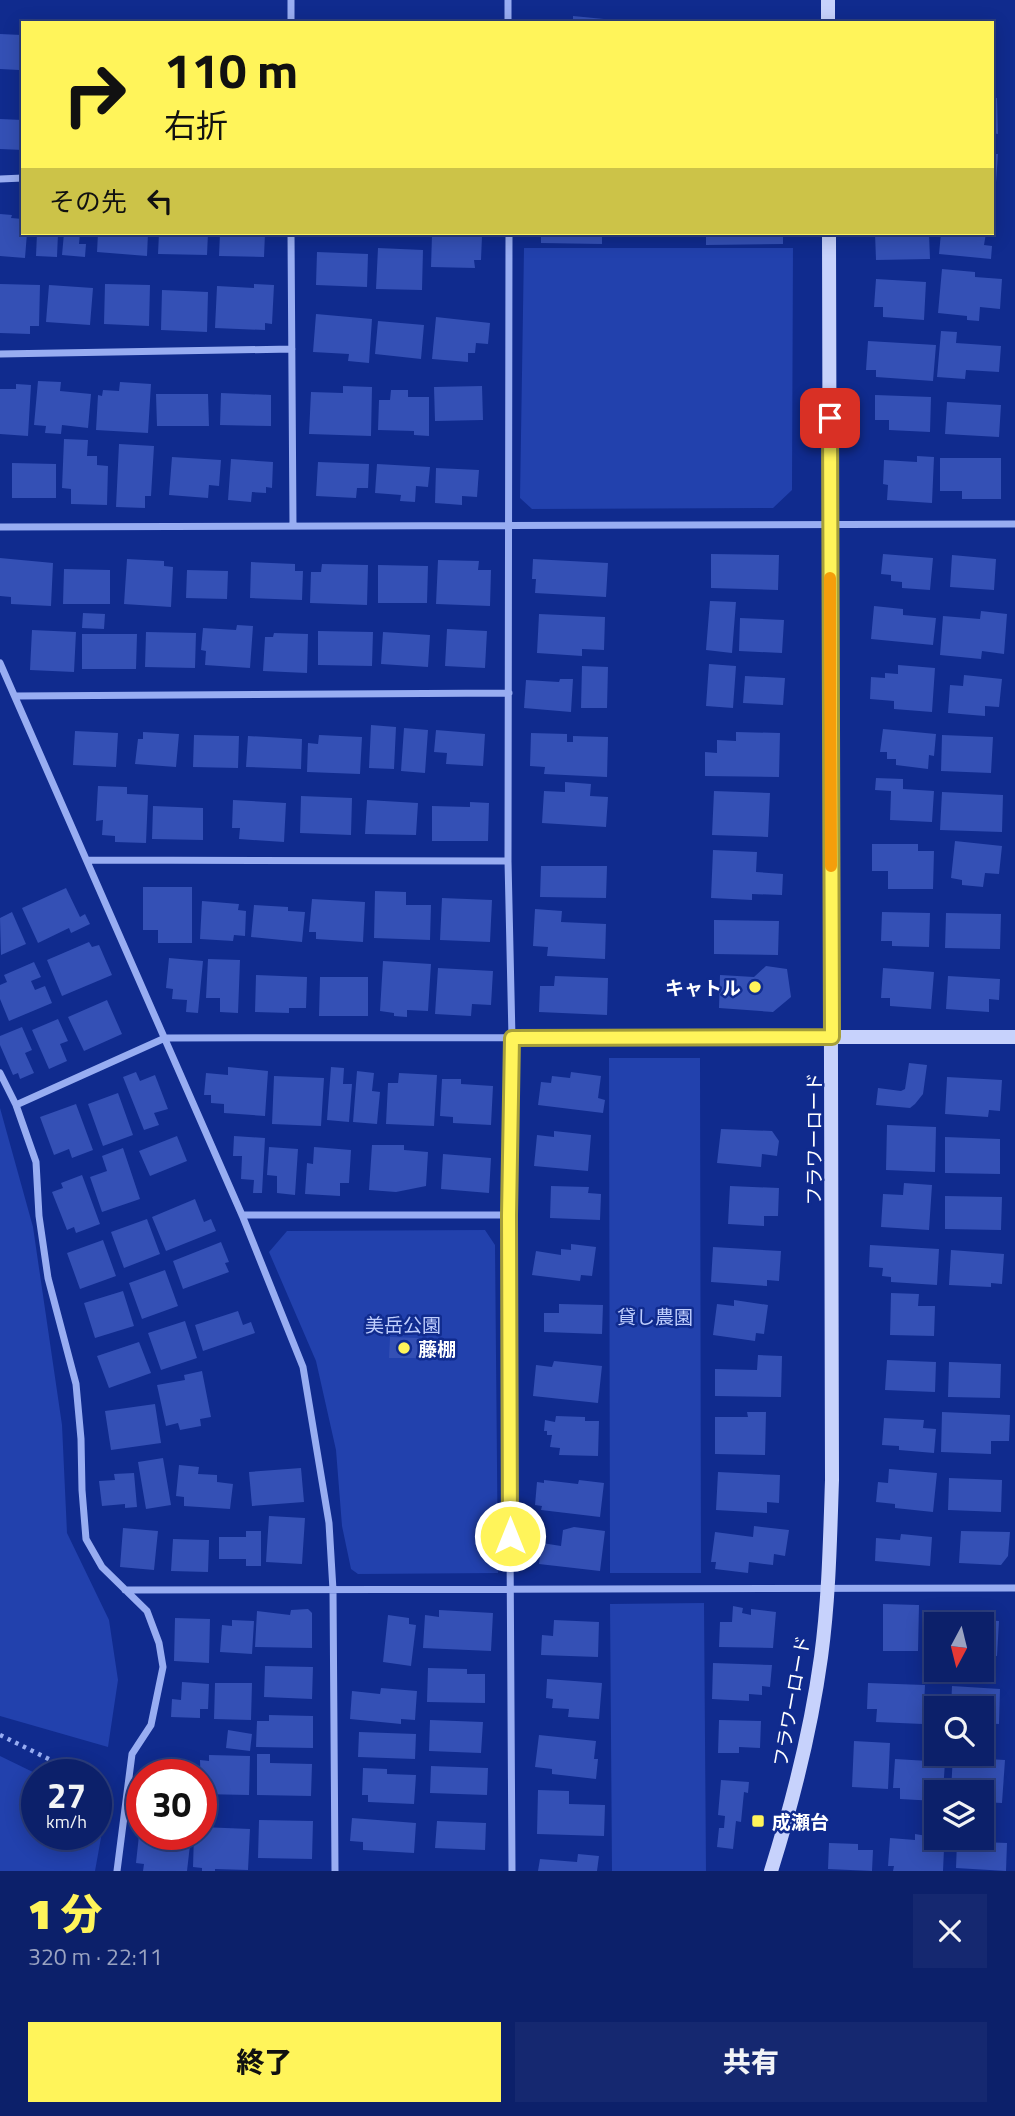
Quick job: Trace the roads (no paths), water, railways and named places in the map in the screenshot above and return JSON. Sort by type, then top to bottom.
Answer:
[{"type":"street","points":[[291,0],[291,21]]},
{"type":"street","points":[[508,0],[508,21]]},
{"type":"street","points":[[828,0],[828,21]]},
{"type":"street","points":[[0,179],[21,178]]},
{"type":"street","points":[[291,235],[293,526]]},
{"type":"street","points":[[509,235],[508,861],[512,1038],[509,1215],[512,1871]]},
{"type":"street","name":"フラワーロード","points":[[771,1871],[805,1745],[821,1657],[828,1589],[832,1480],[829,235]]},
{"type":"street","points":[[0,354],[292,349]]},
{"type":"street","points":[[0,527],[1015,524]]},
{"type":"street","points":[[0,663],[242,1215],[303,1367],[329,1523],[333,1590],[335,1871]]},
{"type":"street","points":[[15,696],[509,693]]},
{"type":"street","points":[[87,860],[508,861]]},
{"type":"street","points":[[16,1105],[165,1038],[1015,1037]]},
{"type":"street","points":[[0,1073],[16,1105],[36,1162],[48,1278],[76,1384],[86,1539],[102,1567],[147,1611],[159,1643],[163,1667],[151,1725],[132,1754],[117,1871]]},
{"type":"street","points":[[242,1215],[509,1215]]},
{"type":"street","points":[[125,1590],[1015,1588]]},
{"type":"place","name":"キャトル","points":[[755,987]]},
{"type":"place","name":"藤棚","points":[[404,1348]]},
{"type":"place","name":"成瀬台","points":[[758,1821]]},
{"type":"park label","name":"貸し農園","points":[[655,1316]]},
{"type":"park label","name":"美岳公園","points":[[403,1324]]}]
